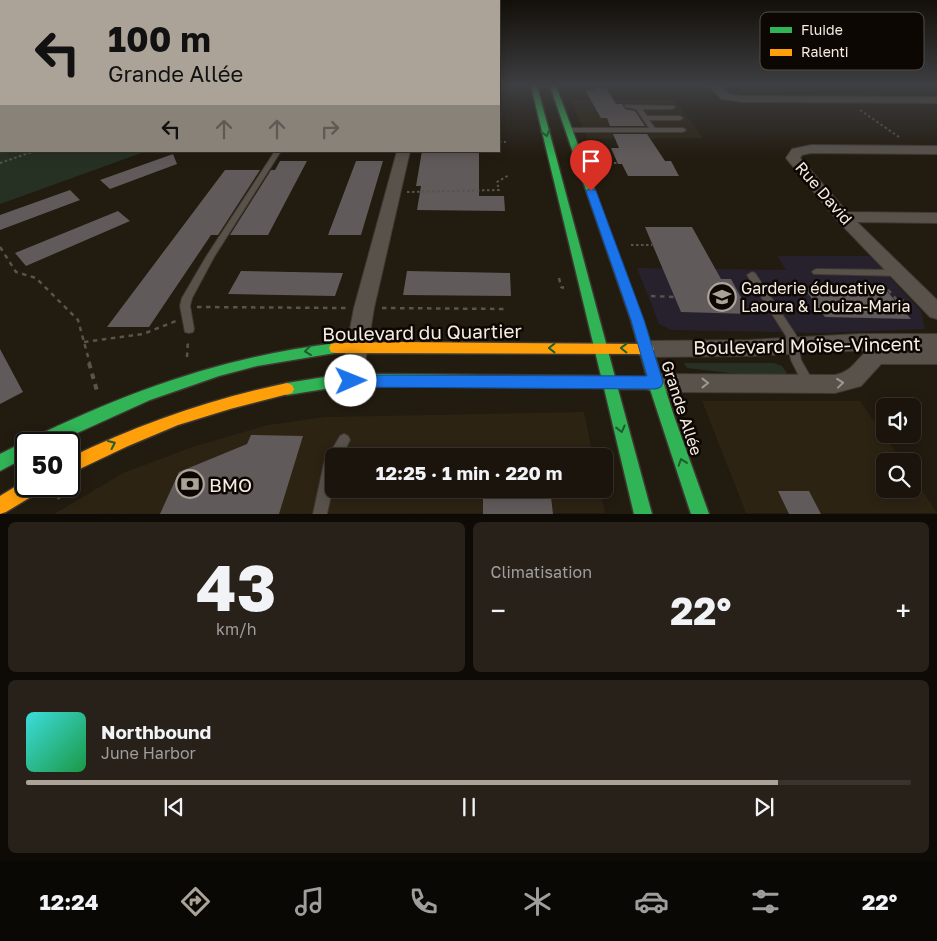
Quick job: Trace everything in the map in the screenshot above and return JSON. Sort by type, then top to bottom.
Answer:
[{"type":"main road","points":[[540,110],[643,514]]},
{"type":"main road","name":"Grande Allée","points":[[561,110],[647,349],[656,382],[700,514]]},
{"type":"main road","name":"Boulevard du Quartier","points":[[61,432],[129,400],[201,374],[276,356],[356,347],[647,349]]},
{"type":"main road","points":[[80,461],[152,427],[230,400],[281,388],[351,381],[656,382]]},
{"type":"main road","points":[[0,464],[15,455]]},
{"type":"main road","points":[[0,506],[15,497]]},
{"type":"street","name":"Rue David","points":[[937,150],[811,149],[797,152],[793,158],[843,217],[937,312]]},
{"type":"street","points":[[351,381],[364,308],[404,152]]},
{"type":"street","points":[[843,217],[937,218]]},
{"type":"street","name":"Boulevard Moïse-Vincent","points":[[647,349],[859,342],[937,342]]},
{"type":"street","name":"Boulevard Moïse-Vincent","points":[[656,382],[835,384],[853,381],[861,375],[871,360],[877,356],[937,356]]},
{"type":"lane","points":[[640,110],[653,130]]},
{"type":"lane","points":[[646,118],[680,118]]},
{"type":"lane","points":[[568,130],[682,130]]},
{"type":"lane","points":[[189,328],[186,306],[187,298],[210,257],[277,152]]},
{"type":"lane","points":[[817,272],[899,273]]},
{"type":"lane","points":[[752,275],[791,335],[796,360],[808,383]]},
{"type":"lane","points":[[339,448],[344,440]]},
{"type":"lane","points":[[320,514],[325,490]]},
{"type":"path","points":[[859,110],[916,150]]},
{"type":"path","points":[[500,142],[506,142]]},
{"type":"path","points":[[0,163],[32,152]]},
{"type":"path","points":[[594,163],[618,163]]},
{"type":"path","points":[[393,192],[498,190],[497,182],[509,175]]},
{"type":"path","points":[[625,245],[652,245]]},
{"type":"path","points":[[0,247],[16,272],[36,278],[78,320],[97,395]]},
{"type":"path","points":[[874,273],[897,300]]},
{"type":"path","points":[[645,296],[675,297]]},
{"type":"path","points":[[186,306],[508,309]]},
{"type":"path","points":[[84,342],[143,334],[187,317]]},
{"type":"path","points":[[186,361],[189,328]]},
{"type":"path","points":[[49,502],[58,497]]},
{"type":"shaded area","points":[[575,110],[683,110],[703,138],[587,139]]},
{"type":"shaded area","points":[[777,256],[870,256],[921,311],[925,329],[822,333],[671,330],[659,324],[637,268],[786,270]]},
{"type":"shaded area","points":[[702,401],[860,401],[876,424],[876,443],[889,443],[896,453],[876,453],[876,498],[921,498],[921,489],[937,513],[746,513]]},
{"type":"shaded area","points":[[584,412],[591,448],[325,448],[325,498],[602,498],[605,513],[54,514],[123,473],[192,447],[268,425],[325,417]]},
{"type":"green space","points":[[0,152],[144,152],[0,204]]},
{"type":"green space","points":[[684,363],[774,363],[782,366],[787,373],[783,376],[738,374],[687,368]]},
{"type":"building","points":[[596,110],[630,110],[635,111],[645,126],[610,126],[607,118],[601,118]]},
{"type":"building","points":[[613,134],[647,134],[665,161],[671,161],[679,176],[628,176],[622,164],[618,164],[611,148],[619,148]]},
{"type":"building","points":[[422,152],[479,152],[479,196],[504,196],[505,211],[417,210],[421,186],[416,186]]},
{"type":"building","points":[[173,154],[177,164],[110,189],[100,180]]},
{"type":"building","points":[[280,161],[307,161],[268,235],[230,235],[271,170],[275,170]]},
{"type":"building","points":[[356,161],[383,161],[361,235],[328,235]]},
{"type":"building","points":[[225,170],[260,170],[218,235],[211,235],[149,327],[107,327]]},
{"type":"building","points":[[70,190],[80,200],[0,230],[0,215]]},
{"type":"building","points":[[118,211],[130,221],[26,266],[15,253]]},
{"type":"building","points":[[645,227],[692,227],[721,279],[731,279],[750,314],[681,312]]},
{"type":"building","points":[[241,271],[343,273],[335,296],[228,294]]},
{"type":"building","points":[[407,271],[510,273],[511,296],[403,295]]},
{"type":"building","points":[[804,288],[886,290],[911,319],[825,317]]},
{"type":"building","points":[[0,349],[23,392],[0,404]]},
{"type":"building","points":[[251,435],[303,436],[279,514],[160,514],[179,472],[247,444]]},
{"type":"building","points":[[778,491],[809,491],[821,514],[789,514]]},
{"type":"building","points":[[483,498],[551,498],[553,514],[483,514]]},
{"type":"traffic: fast","points":[[540,110],[643,514]]},
{"type":"traffic: fast","points":[[562,110],[637,320],[666,416],[700,514]]},
{"type":"traffic: fast","points":[[61,432],[144,395],[219,370],[257,360],[336,348]]},
{"type":"traffic: fast","points":[[287,389],[331,382],[371,380],[656,383]]},
{"type":"traffic: fast","points":[[0,463],[15,455]]},
{"type":"traffic: slow","points":[[336,348],[647,349]]},
{"type":"traffic: slow","points":[[80,460],[148,430],[203,410],[287,389]]},
{"type":"traffic: slow","points":[[0,506],[15,497]]},
{"type":"place","name":"Garderie éducative Laoura & Louiza-Maria","points":[[722,297]]},
{"type":"place","name":"BMO","points":[[190,484]]},
{"type":"route","points":[[351,381],[656,382],[647,349],[591,191]]}]
